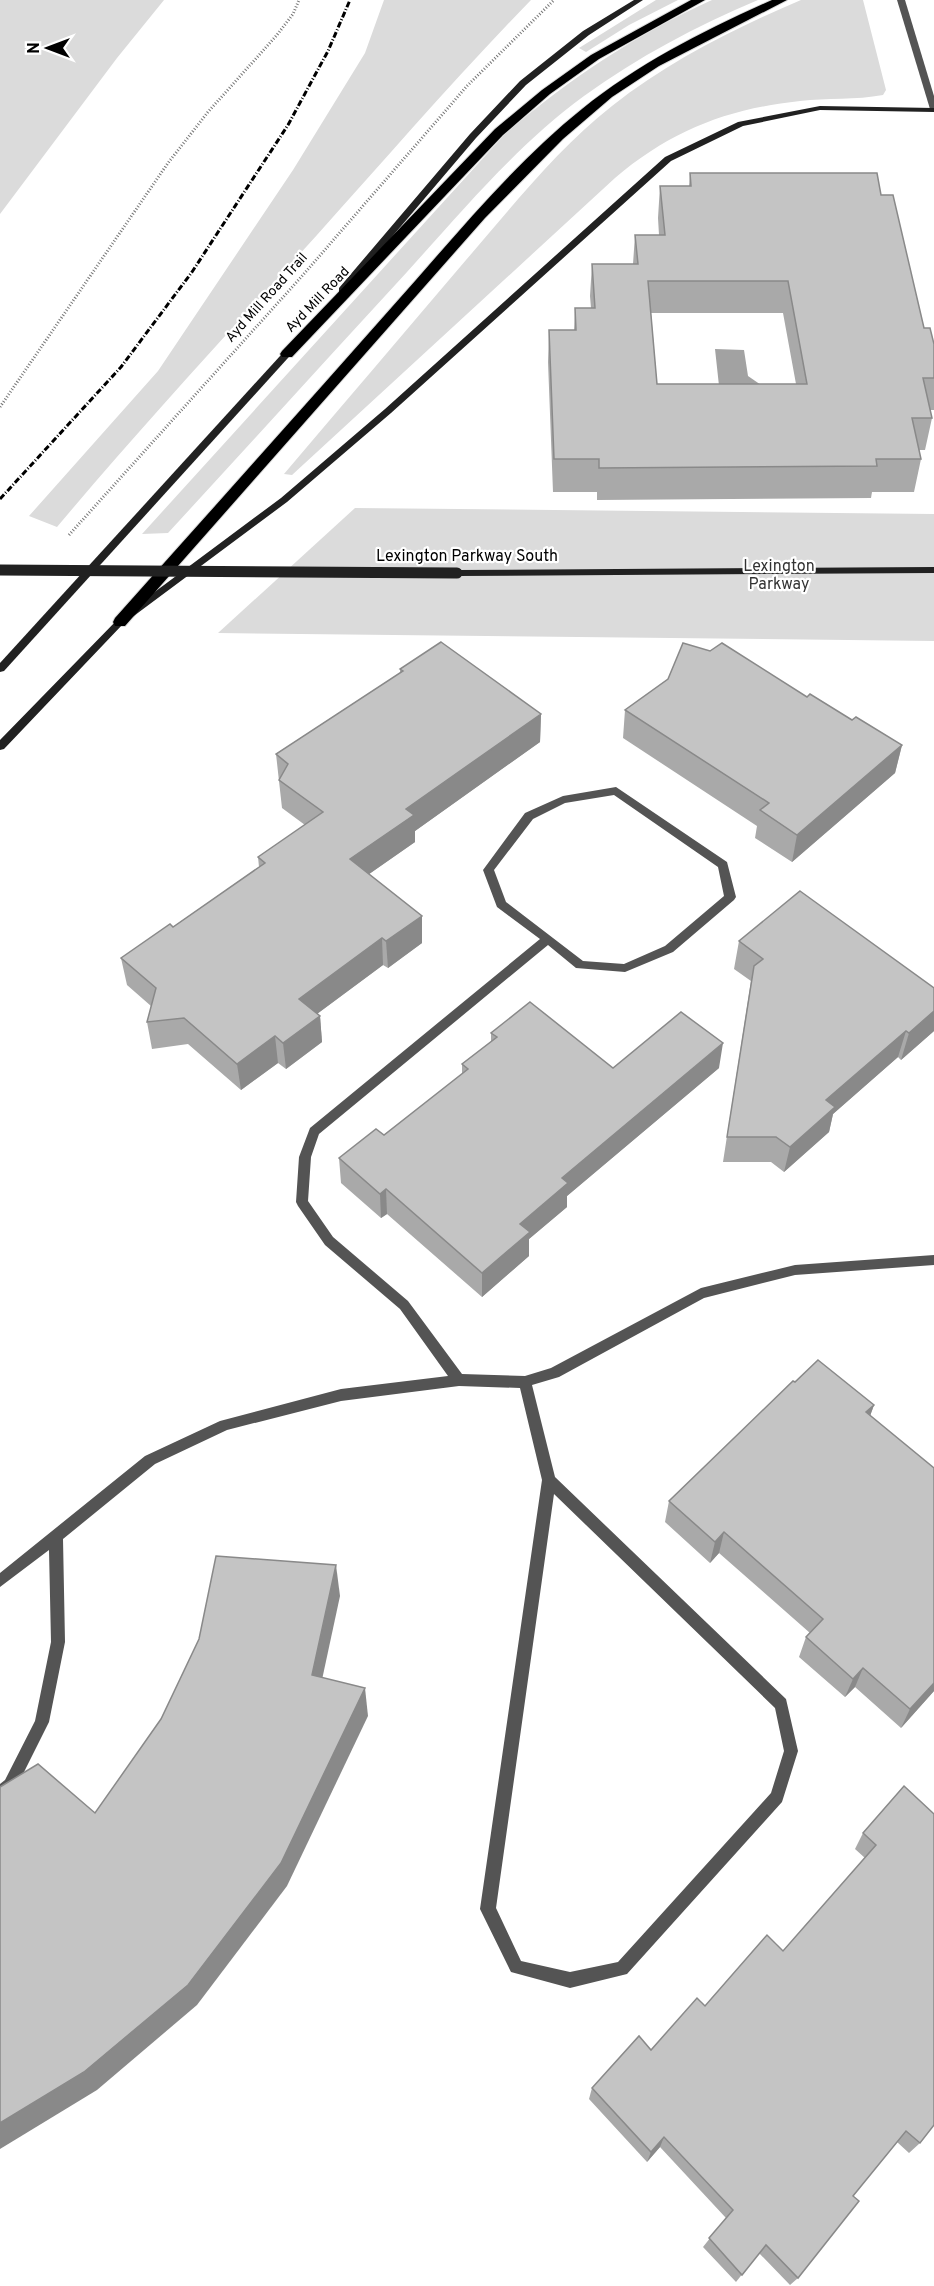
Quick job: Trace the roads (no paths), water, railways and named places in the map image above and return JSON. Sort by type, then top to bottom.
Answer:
[{"type":"highway","name":"Ayd Mill Road","points":[[287,354],[500,132],[546,92],[595,57],[699,0]]},
{"type":"highway","points":[[120,622],[482,215],[542,152],[587,112],[634,78],[731,22],[781,0]]},
{"type":"main road","points":[[287,354],[472,136],[523,83],[586,33],[639,0]]},
{"type":"main road","points":[[0,746],[120,622],[284,500],[388,411],[668,159],[741,124],[820,108],[934,109]]},
{"type":"main road","name":"Ayd Mill Road","points":[[0,669],[287,354]]},
{"type":"main road","name":"Lexington Parkway South","points":[[0,570],[457,573],[934,570]]},
{"type":"street","points":[[902,0],[934,109]]},
{"type":"street","points":[[616,791],[723,865],[730,897],[669,949],[625,968],[580,965],[548,939],[501,904],[488,870],[530,816],[563,800],[616,791]]},
{"type":"street","points":[[459,1380],[404,1305],[329,1241],[302,1202],[304,1157],[314,1131],[548,939]]},
{"type":"street","points":[[0,1581],[150,1460],[225,1425],[341,1395],[459,1380],[525,1382],[554,1373],[701,1293],[795,1270],[934,1260]]},
{"type":"street","points":[[525,1382],[549,1480],[488,1909],[516,1967],[570,1980],[622,1970],[777,1797],[791,1750],[781,1704],[549,1480]]},
{"type":"street","points":[[0,1794],[10,1785],[42,1722],[58,1642],[56,1536]]},
{"type":"railway","points":[[0,499],[121,367],[192,272],[288,125],[328,51],[350,0]]},
{"type":"park label","name":"Lexington Parkway","points":[[779,576]]}]
